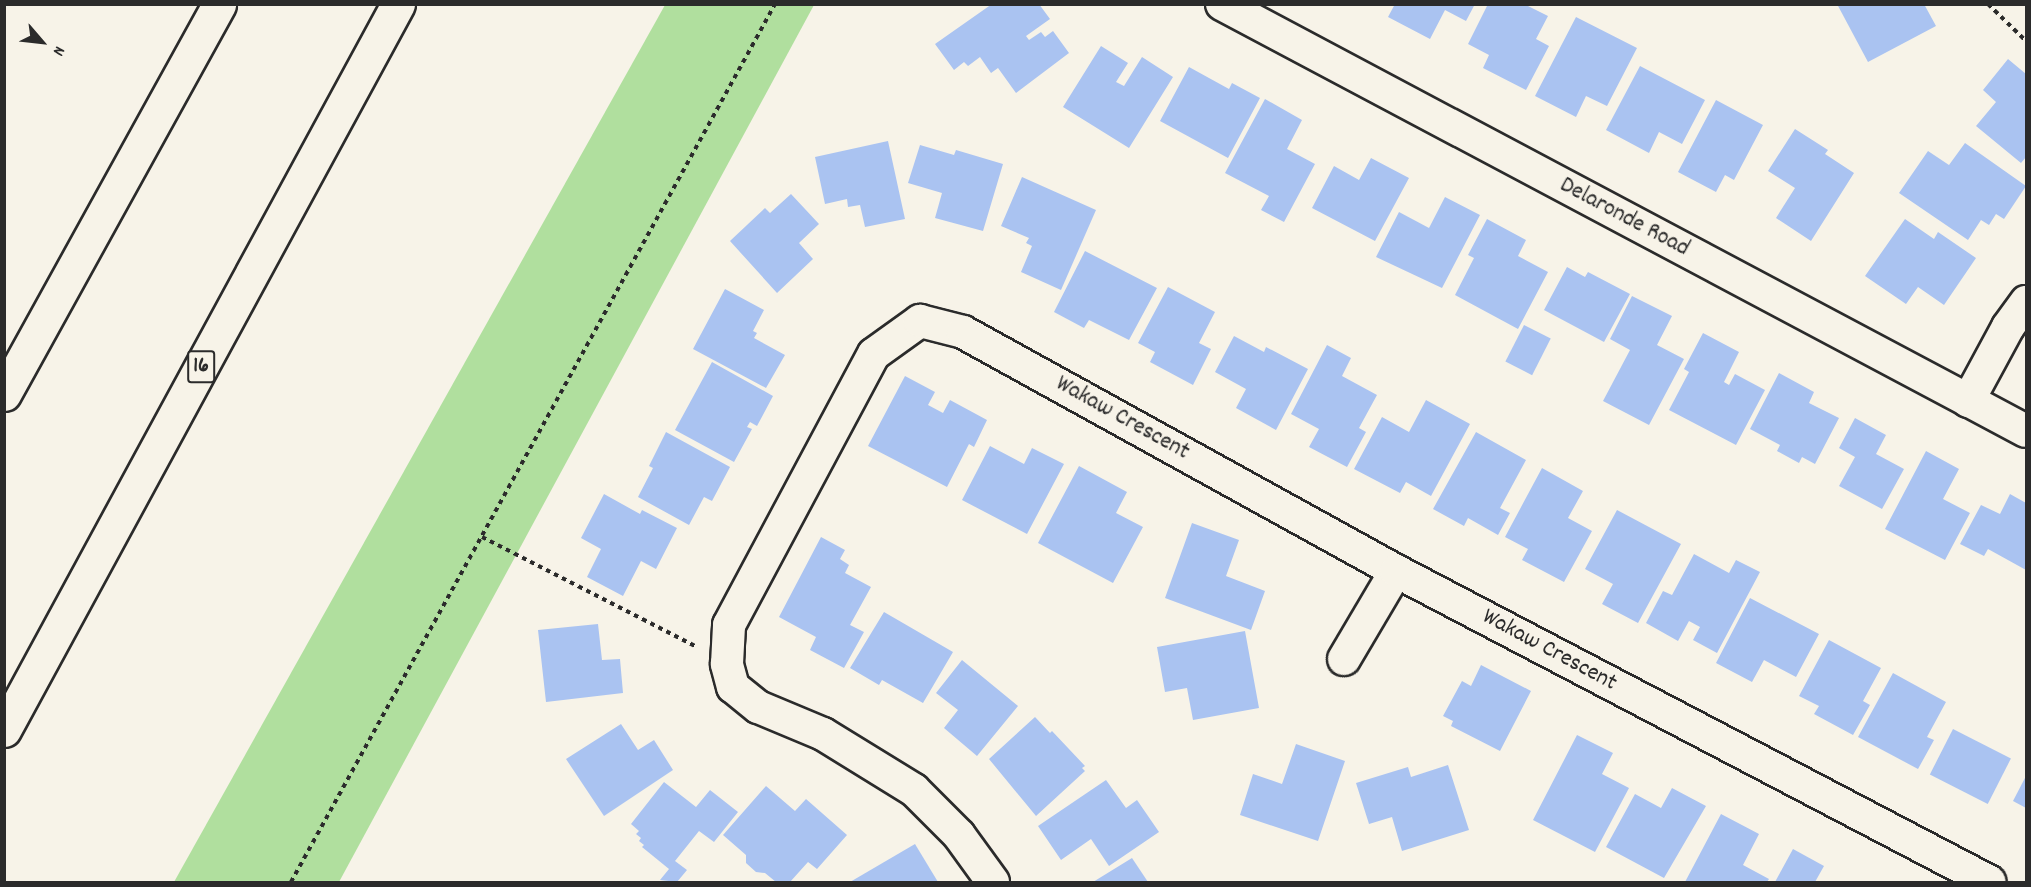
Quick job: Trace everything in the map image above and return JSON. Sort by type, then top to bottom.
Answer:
[{"type":"highway","points":[[4,394],[219,4]]},
{"type":"highway","name":"16","points":[[4,730],[399,4]]},
{"type":"street","name":"Delaronde Road","points":[[1222,4],[2026,431]]},
{"type":"street","points":[[1968,401],[2008,327],[2026,302]]},
{"type":"street","name":"Wakaw Crescent","points":[[993,882],[959,836],[914,790],[823,734],[758,707],[733,687],[727,664],[729,625],[874,354],[920,321],[963,332],[1396,570],[1990,882]]},
{"type":"street","points":[[1344,659],[1396,570]]},
{"type":"path","points":[[291,882],[775,4]]},
{"type":"path","points":[[1988,4],[2026,41]]},
{"type":"path","points":[[482,537],[663,628]]},
{"type":"green space","points":[[665,5],[814,5],[339,882],[174,882]]},
{"type":"building","points":[[992,4],[1039,4],[1050,19],[1026,36],[1029,40],[1041,32],[1045,37],[1053,31],[1069,53],[1016,93],[998,68],[991,73],[980,57],[968,66],[964,62],[954,70],[935,44]]},
{"type":"building","points":[[1395,4],[1475,4],[1466,21],[1445,10],[1430,39],[1388,17]]},
{"type":"building","points":[[1488,4],[1524,4],[1548,16],[1536,39],[1549,46],[1526,90],[1483,68],[1489,55],[1468,44]]},
{"type":"building","points":[[1837,4],[1924,4],[1936,26],[1868,62]]},
{"type":"building","points":[[1576,17],[1637,48],[1607,106],[1586,96],[1576,117],[1535,96]]},
{"type":"building","points":[[1101,46],[1128,63],[1116,82],[1124,86],[1142,57],[1173,77],[1129,148],[1063,107]]},
{"type":"building","points":[[2008,59],[2026,74],[2026,157],[2021,163],[1976,126],[1996,102],[1983,90]]},
{"type":"building","points":[[1640,66],[1705,100],[1682,144],[1659,132],[1649,153],[1606,130]]},
{"type":"building","points":[[1189,67],[1229,89],[1232,83],[1260,98],[1228,158],[1160,121]]},
{"type":"building","points":[[1265,99],[1302,120],[1287,149],[1315,164],[1284,222],[1261,210],[1269,196],[1225,173]]},
{"type":"building","points":[[1716,100],[1763,125],[1734,180],[1725,175],[1716,192],[1678,172]]},
{"type":"building","points":[[1795,129],[1828,150],[1825,154],[1854,173],[1811,241],[1776,218],[1795,188],[1768,171]]},
{"type":"building","points":[[888,141],[905,219],[865,227],[860,205],[848,207],[847,199],[825,204],[815,157]]},
{"type":"building","points":[[1965,143],[2026,186],[2004,219],[1996,214],[1989,225],[1981,220],[1968,240],[1899,193],[1928,151],[1949,165]]},
{"type":"building","points":[[920,145],[954,155],[956,150],[1003,164],[983,231],[935,218],[942,193],[908,183]]},
{"type":"building","points":[[1371,158],[1409,178],[1375,241],[1312,208],[1334,166],[1359,180]]},
{"type":"building","points":[[1022,177],[1096,210],[1061,290],[1021,272],[1032,246],[1026,243],[1029,238],[1001,226]]},
{"type":"building","points":[[791,194],[819,224],[799,243],[813,259],[777,293],[730,241],[765,208],[770,213]]},
{"type":"building","points":[[1445,197],[1480,215],[1442,288],[1376,257],[1399,212],[1429,228]]},
{"type":"building","points":[[1487,219],[1526,240],[1518,256],[1548,272],[1518,329],[1455,295],[1474,258],[1468,255]]},
{"type":"building","points":[[1905,219],[1934,239],[1938,232],[1976,258],[1944,305],[1918,287],[1906,304],[1865,276]]},
{"type":"building","points":[[1085,251],[1157,288],[1129,340],[1089,320],[1084,328],[1054,312]]},
{"type":"building","points":[[1567,267],[1585,277],[1588,272],[1630,294],[1604,342],[1544,310]]},
{"type":"building","points":[[1168,287],[1215,312],[1199,343],[1211,349],[1193,385],[1150,362],[1155,352],[1138,343]]},
{"type":"building","points":[[725,289],[764,310],[753,331],[757,333],[754,338],[785,355],[766,388],[693,349]]},
{"type":"building","points":[[1632,296],[1672,316],[1657,345],[1684,359],[1649,425],[1603,401],[1630,350],[1610,339]]},
{"type":"building","points":[[1524,325],[1551,339],[1532,375],[1505,362]]},
{"type":"building","points":[[1703,333],[1739,352],[1724,382],[1729,385],[1735,374],[1765,390],[1736,445],[1669,410],[1689,372],[1684,369]]},
{"type":"building","points":[[1234,336],[1264,352],[1266,347],[1308,369],[1276,430],[1236,408],[1246,389],[1215,372]]},
{"type":"building","points":[[1327,345],[1351,358],[1342,376],[1377,395],[1359,428],[1366,432],[1347,467],[1309,447],[1319,429],[1291,414]]},
{"type":"building","points":[[712,362],[773,396],[757,426],[750,422],[747,427],[752,429],[734,462],[675,430]]},
{"type":"building","points":[[1779,373],[1814,392],[1809,403],[1839,418],[1815,464],[1802,457],[1799,463],[1777,451],[1780,445],[1750,429]]},
{"type":"building","points":[[905,376],[935,392],[928,405],[943,413],[950,400],[987,420],[974,447],[969,444],[947,487],[868,446]]},
{"type":"building","points":[[1426,400],[1470,424],[1431,496],[1406,482],[1400,493],[1354,469],[1382,417],[1409,432]]},
{"type":"building","points":[[1855,418],[1886,435],[1876,454],[1904,469],[1882,509],[1839,486],[1855,457],[1839,448]]},
{"type":"building","points":[[666,432],[730,467],[712,501],[704,497],[689,525],[638,497],[653,468],[649,466]]},
{"type":"building","points":[[1476,432],[1526,460],[1500,508],[1510,513],[1498,535],[1468,518],[1464,526],[1433,509]]},
{"type":"building","points":[[990,446],[1024,464],[1032,448],[1064,464],[1027,534],[962,500]]},
{"type":"building","points":[[1926,451],[1959,469],[1943,499],[1970,513],[1945,560],[1885,529]]},
{"type":"building","points":[[1079,466],[1127,492],[1116,513],[1143,527],[1113,583],[1038,543]]},
{"type":"building","points":[[1542,468],[1583,491],[1568,518],[1592,531],[1564,582],[1522,560],[1528,549],[1505,537]]},
{"type":"building","points":[[604,494],[640,514],[642,510],[677,528],[656,569],[641,561],[623,596],[587,577],[601,549],[581,538]]},
{"type":"building","points":[[2010,494],[2026,503],[2026,570],[1988,549],[1984,556],[1960,544],[1981,505],[2000,514]]},
{"type":"building","points":[[1617,510],[1681,544],[1638,623],[1602,604],[1613,584],[1585,569]]},
{"type":"building","points":[[1192,523],[1239,540],[1226,576],[1265,591],[1251,630],[1165,598]]},
{"type":"building","points":[[821,537],[845,550],[840,559],[849,565],[845,573],[871,587],[850,625],[864,632],[844,668],[810,650],[816,637],[779,617]]},
{"type":"building","points":[[1694,554],[1729,573],[1736,560],[1760,572],[1717,653],[1693,640],[1700,627],[1689,621],[1678,641],[1646,623],[1663,591],[1672,595]]},
{"type":"building","points":[[1750,598],[1819,634],[1796,677],[1764,660],[1752,682],[1716,663]]},
{"type":"building","points":[[884,612],[953,652],[923,703],[882,680],[879,685],[850,668]]},
{"type":"building","points":[[598,624],[602,660],[620,659],[623,693],[546,702],[538,630]]},
{"type":"building","points":[[1245,631],[1259,708],[1193,720],[1187,688],[1165,692],[1157,647]]},
{"type":"building","points":[[1829,640],[1881,668],[1863,701],[1870,705],[1853,735],[1814,714],[1819,706],[1799,696]]},
{"type":"building","points":[[962,660],[1018,706],[977,756],[944,728],[958,710],[936,693]]},
{"type":"building","points":[[1481,665],[1531,691],[1500,751],[1451,726],[1453,721],[1443,716],[1462,681],[1471,686]]},
{"type":"building","points":[[1893,673],[1946,702],[1927,737],[1934,740],[1918,769],[1858,737]]},
{"type":"building","points":[[1035,717],[1050,733],[1052,731],[1085,766],[1082,768],[1085,771],[1036,816],[989,759]]},
{"type":"building","points":[[621,724],[638,750],[654,740],[673,770],[604,816],[566,759]]},
{"type":"building","points":[[1953,729],[2011,759],[1988,804],[1930,774]]},
{"type":"building","points":[[1577,735],[1613,753],[1602,774],[1629,788],[1595,852],[1533,820]]},
{"type":"building","points":[[1296,744],[1345,761],[1318,841],[1240,815],[1253,774],[1282,784]]},
{"type":"building","points":[[1448,765],[1469,830],[1402,851],[1392,817],[1369,824],[1356,783],[1408,767],[1411,777]]},
{"type":"building","points":[[2026,776],[2026,808],[2013,801]]},
{"type":"building","points":[[1106,780],[1126,808],[1137,800],[1159,832],[1109,866],[1091,839],[1061,860],[1038,826]]},
{"type":"building","points":[[664,782],[696,807],[710,790],[738,812],[714,842],[699,831],[675,861],[687,870],[677,882],[660,880],[669,869],[642,847],[644,845],[639,841],[641,838],[636,834],[639,831],[631,824]]},
{"type":"building","points":[[766,786],[795,811],[806,799],[847,835],[817,869],[808,862],[790,882],[776,882],[765,873],[756,872],[746,863],[746,855],[723,835]]},
{"type":"building","points":[[1672,788],[1706,806],[1664,878],[1606,847],[1635,794],[1661,808]]},
{"type":"building","points":[[1721,814],[1759,834],[1743,865],[1769,879],[1767,882],[1685,882]]},
{"type":"building","points":[[915,844],[938,882],[850,882]]},
{"type":"building","points":[[1793,849],[1824,866],[1815,882],[1775,882]]},
{"type":"building","points":[[1132,858],[1148,882],[1093,882]]}]
